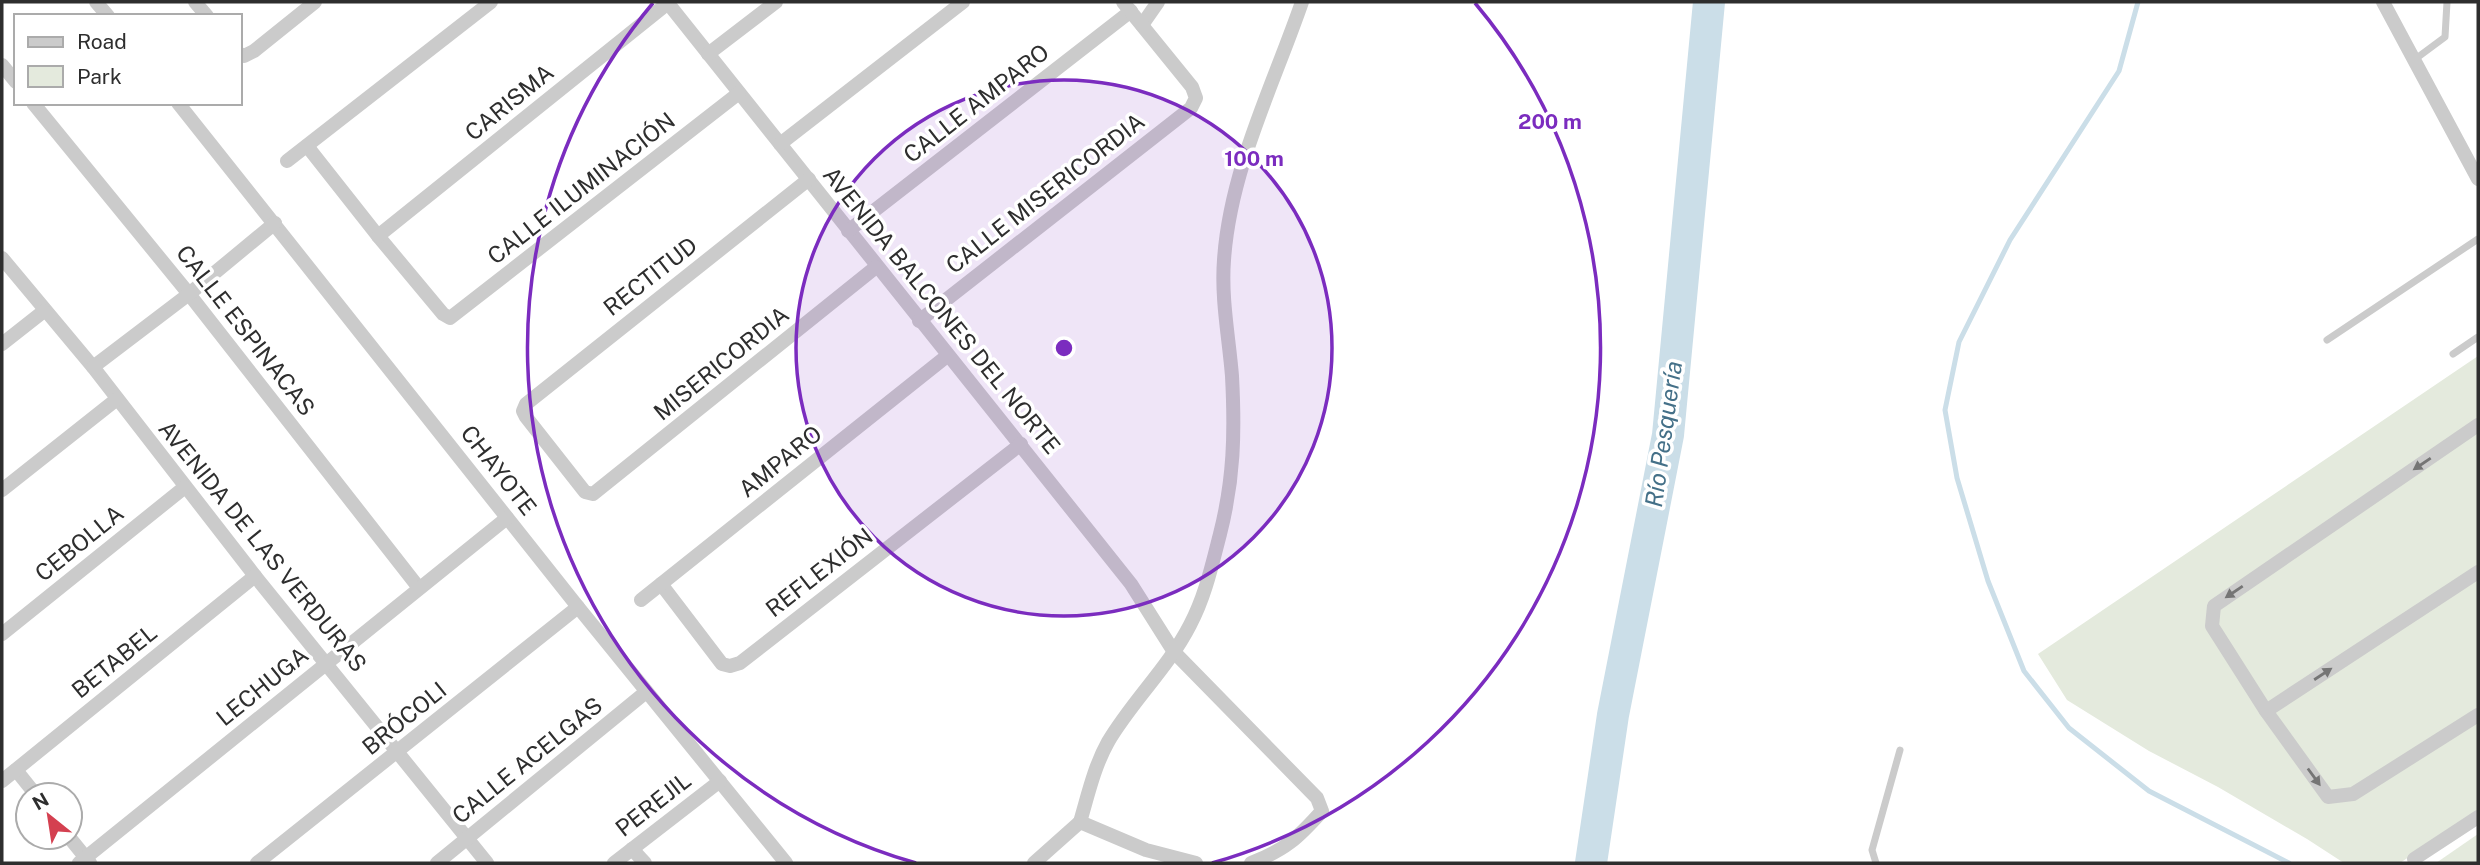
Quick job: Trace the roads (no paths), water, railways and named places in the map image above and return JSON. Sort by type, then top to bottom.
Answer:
[{"type":"street","points":[[242,55],[254,51],[315,2]]},
{"type":"street","points":[[287,161],[491,2]]},
{"type":"street","name":"AVENIDA BALCONES DEL NORTE","points":[[668,2],[1130,584],[1174,652],[1317,799],[1322,811],[1295,841],[1273,855],[1251,863]]},
{"type":"street","name":"CARISMA","points":[[378,236],[668,2]]},
{"type":"street","points":[[708,54],[776,2]]},
{"type":"street","points":[[780,144],[963,2]]},
{"type":"street","points":[[1127,7],[1142,25],[1158,2]]},
{"type":"street","points":[[1034,863],[1080,822],[1094,774],[1109,741],[1174,652],[1199,606],[1231,485],[1235,445],[1224,292],[1225,237],[1240,173],[1302,2]]},
{"type":"street","points":[[2382,2],[2478,179]]},
{"type":"street","name":"CALLE AMPARO","points":[[848,231],[1127,7]]},
{"type":"street","name":"CALLE MISERICORDIA","points":[[919,321],[1191,108],[1196,98],[1192,87],[1142,25]]},
{"type":"street","points":[[2,65],[14,80]]},
{"type":"street","name":"CALLE ILUMINACIÓN","points":[[378,236],[443,314],[450,318],[739,93]]},
{"type":"street","name":"CALLE ESPINACAS","points":[[35,105],[190,294],[419,588]]},
{"type":"street","name":"CHAYOTE","points":[[180,105],[578,607],[786,863]]},
{"type":"street","points":[[307,146],[378,236]]},
{"type":"street","name":"RECTITUD","points":[[593,494],[585,492],[523,411],[526,404],[808,179]]},
{"type":"street","points":[[93,367],[190,294],[275,223]]},
{"type":"street","name":"AVENIDA DE LAS VERDURAS","points":[[2,258],[93,367],[255,576],[486,863]]},
{"type":"street","name":"MISERICORDIA","points":[[593,494],[876,267]]},
{"type":"street","points":[[2,344],[44,311]]},
{"type":"street","name":"AMPARO","points":[[641,600],[947,356]]},
{"type":"street","points":[[2,489],[117,399]]},
{"type":"street","points":[[2478,425],[2214,606],[2212,626],[2266,711],[2328,797],[2353,794],[2478,715]]},
{"type":"street","name":"REFLEXIÓN","points":[[661,584],[722,664],[730,666],[740,663],[1021,444]]},
{"type":"street","name":"CEBOLLA","points":[[2,634],[186,487]]},
{"type":"street","name":"LECHUGA","points":[[85,862],[507,518]]},
{"type":"street","points":[[2266,711],[2478,572]]},
{"type":"street","name":"BETABEL","points":[[2,781],[255,576]]},
{"type":"street","name":"BRÓCOLI","points":[[257,863],[578,607]]},
{"type":"street","name":"CALLE ACELGAS","points":[[437,863],[646,692]]},
{"type":"street","points":[[16,770],[25,781]]},
{"type":"street","name":"PEREJIL","points":[[614,863],[720,781]]},
{"type":"street","points":[[2414,859],[2478,817]]},
{"type":"street","points":[[1080,822],[1146,850],[1196,863]]},
{"type":"street","points":[[632,849],[645,863]]},
{"type":"lane","points":[[2414,61],[2445,37],[2447,2]]},
{"type":"lane","points":[[2327,340],[2478,239]]},
{"type":"lane","points":[[2454,354],[2478,337]]},
{"type":"lane","points":[[1876,863],[1872,850],[1900,750]]},
{"type":"waterway","name":"Río Pesquería","points":[[1591,863],[1613,715],[1668,435],[1709,2]]},
{"type":"waterway","points":[[2138,2],[2119,71],[2010,240],[1959,342],[1945,410],[1957,478],[1988,581],[2024,671],[2069,728],[2149,791],[2289,863]]}]
